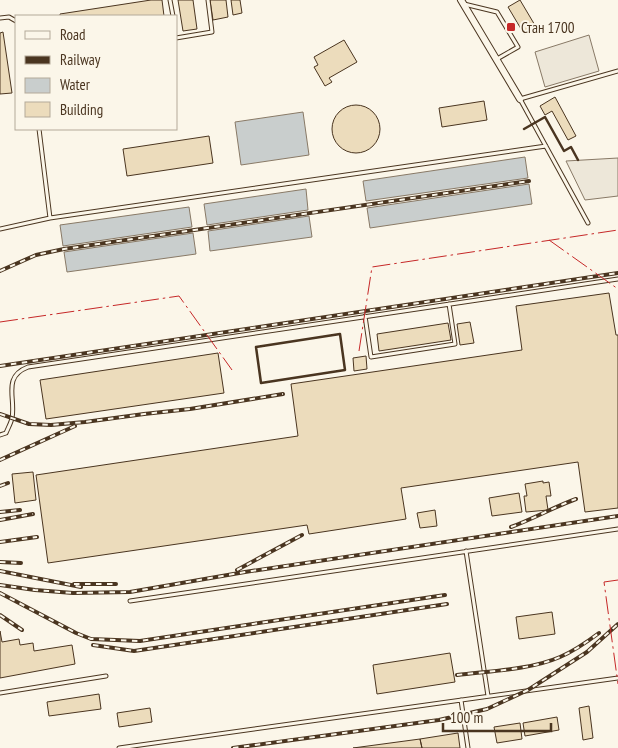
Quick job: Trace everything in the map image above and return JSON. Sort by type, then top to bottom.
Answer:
[{"type":"street","points":[[462,2],[520,99]]},
{"type":"lane","points":[[170,0],[172,15]]},
{"type":"lane","points":[[178,38],[212,32],[208,0]]},
{"type":"lane","points":[[462,2],[497,12],[518,47],[497,60]]},
{"type":"lane","points":[[0,18],[9,16],[15,21]]},
{"type":"lane","points":[[588,223],[520,99],[618,71]]},
{"type":"lane","points":[[39,130],[50,218]]},
{"type":"lane","points":[[0,228],[50,218],[546,146]]},
{"type":"lane","points":[[0,435],[6,433],[12,418],[11,388],[14,379],[19,370],[28,367],[618,279]]},
{"type":"lane","points":[[365,316],[372,357],[455,344],[449,304]]},
{"type":"lane","points":[[130,601],[618,529]]},
{"type":"lane","points":[[466,552],[488,696]]},
{"type":"lane","points":[[0,693],[106,676]]},
{"type":"lane","points":[[119,748],[618,678]]},
{"type":"lane","points":[[461,700],[468,748]]},
{"type":"shaded area","points":[[589,35],[599,71],[545,87],[535,52]]},
{"type":"shaded area","points":[[618,158],[618,196],[585,200],[566,161]]},
{"type":"water","points":[[303,112],[309,155],[241,165],[235,122]]},
{"type":"water","points":[[525,157],[528,178],[366,201],[363,181]]},
{"type":"water","points":[[529,184],[532,204],[370,228],[367,208]]},
{"type":"water","points":[[306,189],[308,210],[207,225],[204,204]]},
{"type":"water","points":[[189,207],[192,227],[63,246],[60,225]]},
{"type":"water","points":[[309,216],[312,237],[210,251],[208,231]]},
{"type":"water","points":[[193,233],[196,254],[67,272],[64,252]]},
{"type":"building","points":[[162,0],[164,15],[60,15],[60,14]]},
{"type":"building","points":[[178,0],[193,0],[197,29],[183,31]]},
{"type":"building","points":[[210,0],[226,0],[228,17],[213,20]]},
{"type":"building","points":[[231,0],[240,0],[242,13],[233,15]]},
{"type":"building","points":[[520,0],[536,27],[524,34],[508,7]]},
{"type":"building","points":[[3,32],[12,93],[0,94],[0,33]]},
{"type":"building","points":[[344,40],[357,62],[329,78],[332,82],[325,86],[314,67],[318,65],[314,57]]},
{"type":"building","points":[[555,97],[576,136],[568,140],[552,111],[545,115],[540,106]]},
{"type":"building","points":[[484,101],[487,120],[442,127],[439,108]]},
{"type":"building","points":[[351,105],[361,105],[370,109],[376,115],[379,120],[379,138],[370,149],[361,153],[351,153],[342,149],[336,143],[332,134],[332,124],[336,115],[342,109]]},
{"type":"building","points":[[209,136],[213,163],[127,176],[123,149]]},
{"type":"building","points":[[609,293],[616,335],[618,335],[618,508],[585,512],[578,462],[401,488],[406,519],[309,534],[307,525],[48,563],[36,475],[298,436],[291,384],[522,350],[516,306]]},
{"type":"building","points":[[470,322],[474,343],[460,345],[457,324]]},
{"type":"building","points":[[448,323],[451,340],[379,351],[377,334]]},
{"type":"building","points":[[218,353],[224,393],[46,419],[40,380]]},
{"type":"building","points":[[366,356],[367,369],[354,371],[353,358]]},
{"type":"building","points":[[33,472],[36,500],[15,503],[12,474]]},
{"type":"building","points":[[543,481],[543,483],[549,482],[551,496],[546,496],[548,510],[526,512],[524,496],[527,496],[525,484]]},
{"type":"building","points":[[519,493],[522,512],[492,516],[489,498]]},
{"type":"building","points":[[435,510],[437,526],[420,528],[417,513]]},
{"type":"building","points":[[552,612],[555,634],[519,639],[516,617]]},
{"type":"building","points":[[0,631],[2,642],[19,639],[20,645],[33,643],[34,651],[72,645],[75,664],[0,678]]},
{"type":"building","points":[[450,653],[455,682],[377,694],[373,665]]},
{"type":"building","points":[[99,694],[101,709],[49,716],[47,702]]},
{"type":"building","points":[[589,706],[593,738],[583,740],[579,708]]},
{"type":"building","points":[[150,708],[152,722],[119,727],[117,713]]},
{"type":"building","points":[[557,717],[559,730],[525,736],[523,723]]},
{"type":"building","points":[[520,723],[522,739],[497,743],[494,727]]},
{"type":"building","points":[[458,733],[460,748],[422,748],[420,739]]},
{"type":"building","points":[[420,739],[422,748],[353,748]]},
{"type":"railway","points":[[0,271],[36,255],[64,249],[529,181]]},
{"type":"railway","points":[[0,366],[618,273]]},
{"type":"railway","points":[[0,414],[29,424],[51,425],[190,409],[283,394]]},
{"type":"railway","points":[[0,460],[75,426]]},
{"type":"railway","points":[[0,486],[8,483]]},
{"type":"railway","points":[[511,527],[576,499]]},
{"type":"railway","points":[[0,512],[20,510]]},
{"type":"railway","points":[[0,520],[33,514]]},
{"type":"railway","points":[[0,585],[73,593],[130,592],[245,572],[618,516]]},
{"type":"railway","points":[[237,570],[302,535]]},
{"type":"railway","points":[[0,542],[37,537]]},
{"type":"railway","points":[[0,562],[21,563]]},
{"type":"railway","points":[[0,571],[81,587]]},
{"type":"railway","points":[[74,584],[116,584]]},
{"type":"railway","points":[[0,593],[91,639],[140,641],[445,595]]},
{"type":"railway","points":[[93,645],[134,651],[447,604]]},
{"type":"railway","points":[[0,615],[22,630]]},
{"type":"railway","points":[[233,748],[439,720],[487,709],[528,690],[587,652],[618,624]]},
{"type":"railway","points":[[457,675],[536,665],[570,652],[599,633]]},
{"type":"wall","points":[[524,129],[545,117],[564,151],[571,147],[578,160]]},
{"type":"wall","points":[[340,334],[345,370],[261,383],[256,347],[340,334]]},
{"type":"power","points":[[359,351],[372,267],[618,230]]},
{"type":"power","points":[[549,240],[618,289]]},
{"type":"power","points":[[0,322],[179,296],[232,370]]},
{"type":"power","points":[[618,580],[604,582],[618,684]]},
{"type":"place","name":"Стан 1700","points":[[511,27]]}]
